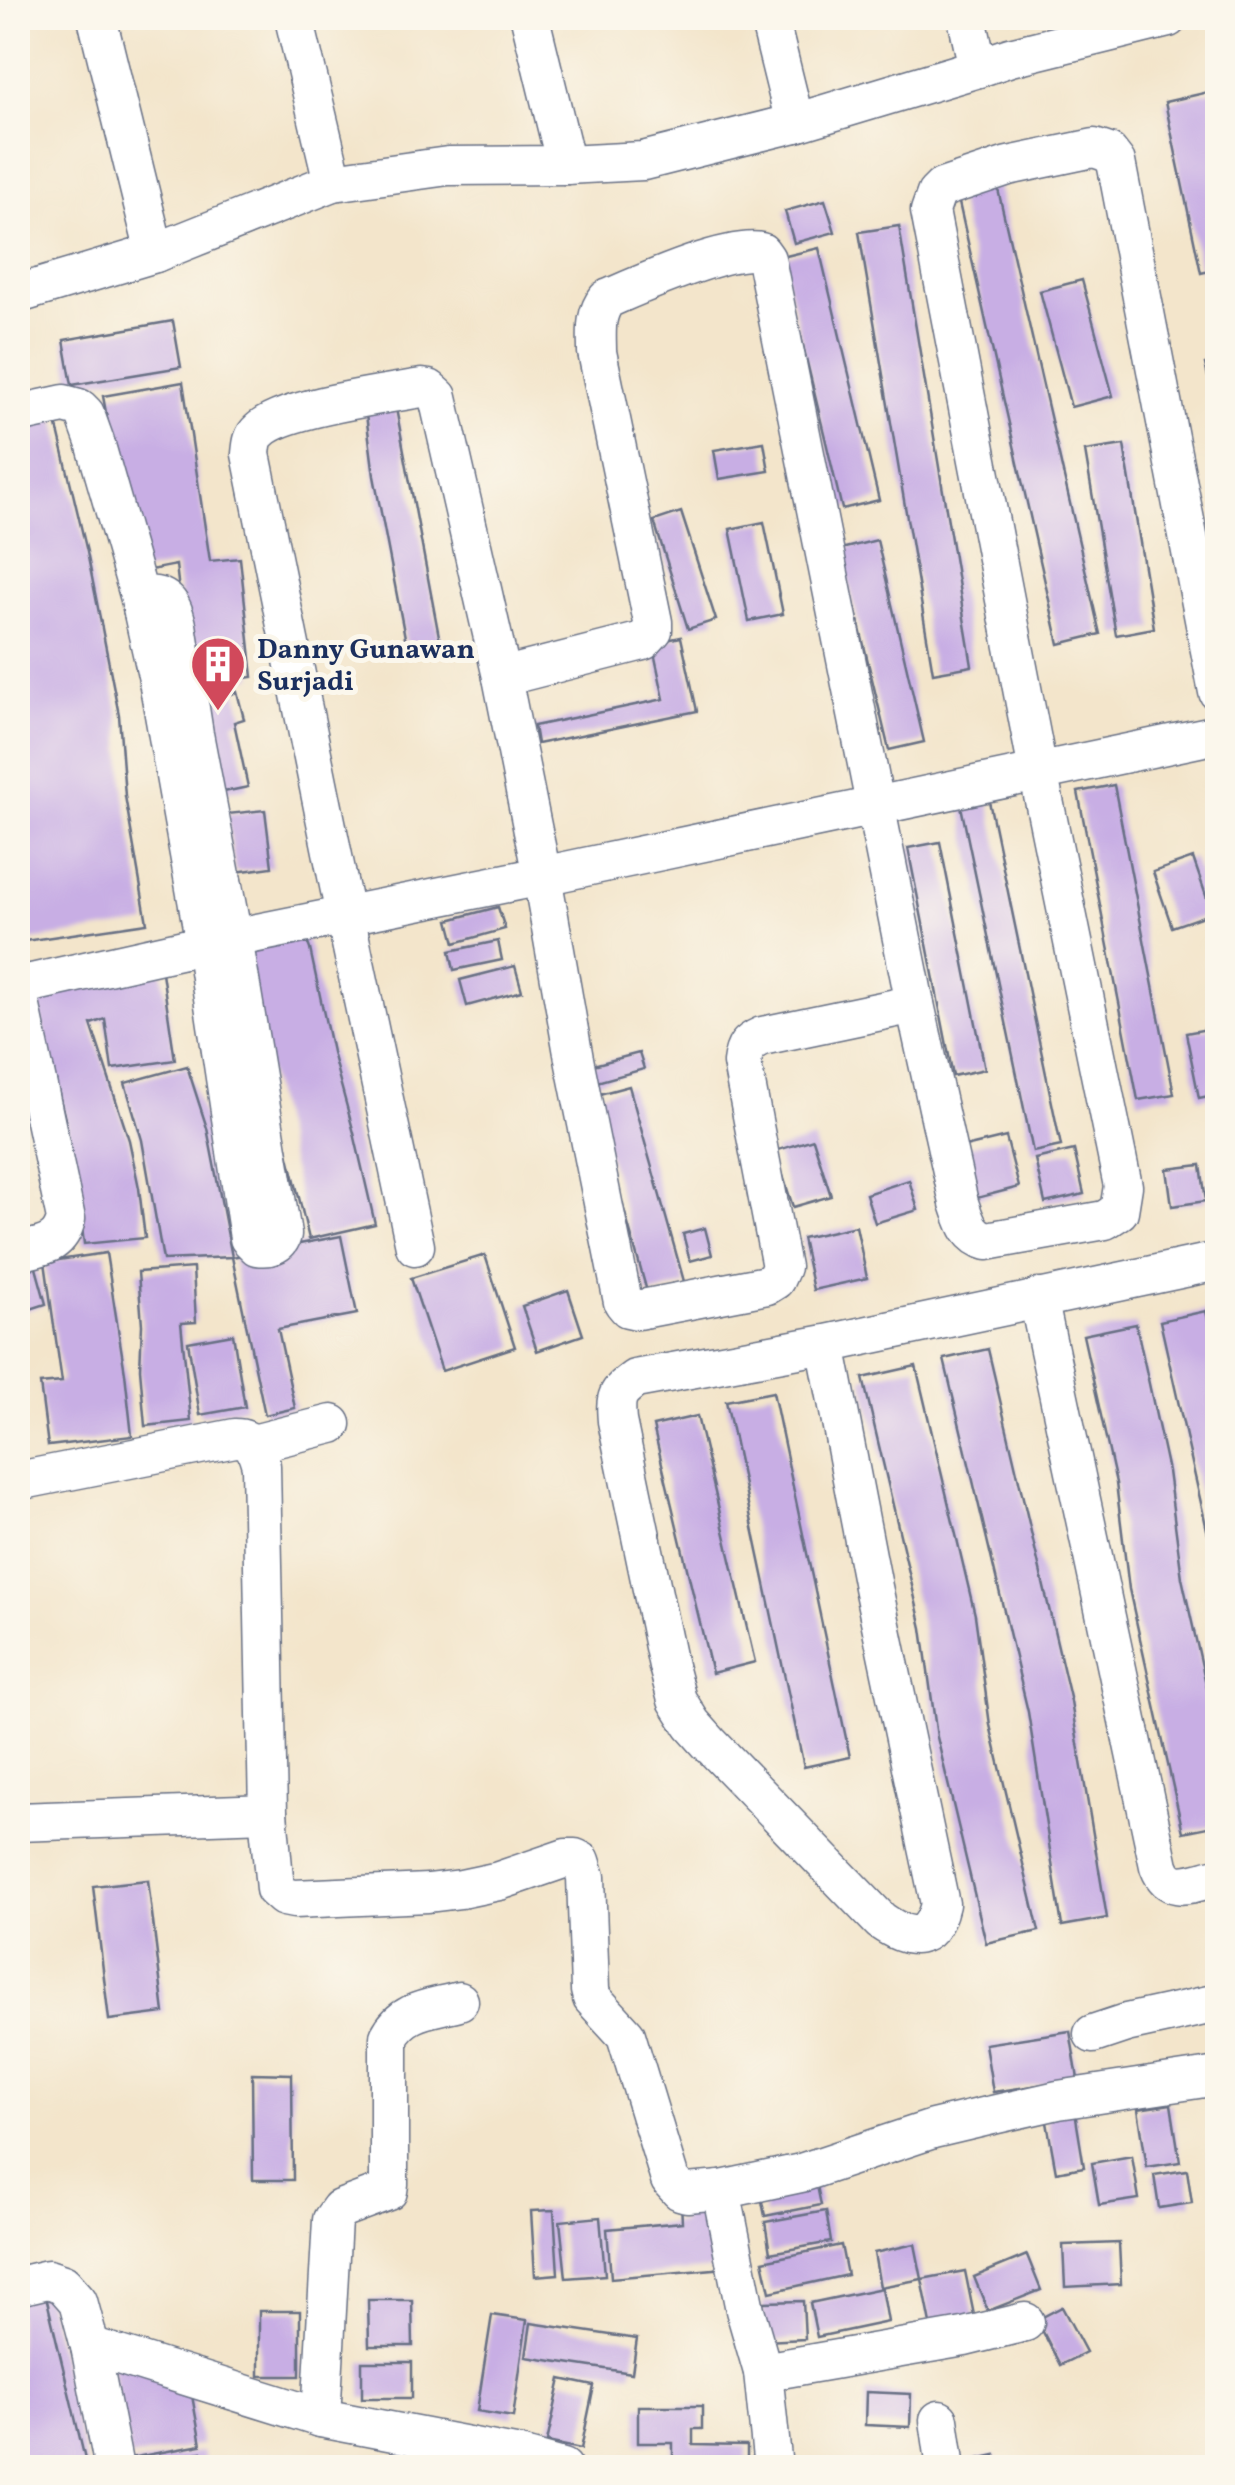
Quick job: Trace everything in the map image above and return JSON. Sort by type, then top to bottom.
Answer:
[{"type":"street","points":[[97,18],[155,253]]},
{"type":"street","points":[[294,18],[334,182]]},
{"type":"street","points":[[530,18],[566,165]]},
{"type":"street","points":[[768,18],[795,123]]},
{"type":"street","points":[[967,18],[978,68]]},
{"type":"street","points":[[18,294],[155,253],[334,182],[448,166],[644,160],[795,123],[1010,57],[1168,18]]},
{"type":"street","points":[[502,677],[644,641],[653,630],[597,352],[597,318],[601,307],[607,300],[664,274],[747,250],[761,252],[766,259],[915,1004],[959,1203],[970,1230],[976,1238],[987,1241],[1105,1220],[1119,1211],[1123,1186],[930,211],[936,194],[948,185],[1041,158],[1094,148],[1109,153],[1116,162],[1218,692]]},
{"type":"street","points":[[415,1246],[251,454],[257,432],[285,416],[422,388],[438,397],[502,677],[574,1060],[623,1302],[628,1308],[637,1310],[767,1284],[778,1274],[781,1267],[742,1063],[750,1041],[915,1004]]},
{"type":"street","points":[[18,414],[64,404],[79,408],[95,442],[138,595],[219,941],[282,1234],[270,1246],[257,1246],[249,1238],[219,941]]},
{"type":"street","points":[[18,986],[1218,734]]},
{"type":"street","points":[[18,993],[66,1219],[63,1231],[48,1245],[18,1252]]},
{"type":"street","points":[[826,1344],[940,1904],[936,1922],[917,1936],[899,1934],[881,1921],[709,1743],[677,1700],[617,1421],[620,1390],[635,1379],[826,1344],[1218,1260]]},
{"type":"street","points":[[1038,1298],[1159,1866],[1164,1878],[1180,1885],[1218,1877]]},
{"type":"street","points":[[252,1444],[332,1424]]},
{"type":"street","points":[[18,1481],[235,1438],[252,1444],[261,1466],[268,1813],[275,1888],[284,1897],[294,1898],[428,1894],[499,1881],[566,1858],[580,1861],[586,1877],[592,1998],[626,2035],[670,2180],[687,2194],[802,2173],[933,2129],[1058,2100],[1218,2076]]},
{"type":"street","points":[[18,1822],[268,1813]]},
{"type":"street","points":[[321,2418],[332,2220],[340,2208],[388,2191],[388,2038],[408,2014],[459,2001]]},
{"type":"street","points":[[1092,2034],[1218,2003]]},
{"type":"street","points":[[721,2190],[745,2310],[763,2372],[772,2468]]},
{"type":"street","points":[[18,2286],[48,2279],[63,2284],[78,2301],[114,2468]]},
{"type":"street","points":[[763,2372],[964,2337],[1025,2322]]},
{"type":"street","points":[[90,2346],[321,2418],[564,2468]]},
{"type":"street","points":[[939,2420],[946,2468]]},
{"type":"building","points":[[1213,91],[1218,111],[1218,269],[1201,273],[1165,102]]},
{"type":"building","points":[[997,185],[1100,634],[1059,644],[957,194]]},
{"type":"building","points":[[825,200],[835,232],[794,243],[785,211]]},
{"type":"building","points":[[899,226],[972,666],[933,673],[859,232]]},
{"type":"building","points":[[819,248],[879,500],[842,509],[782,257]]},
{"type":"building","points":[[1082,280],[1113,396],[1071,407],[1040,291]]},
{"type":"building","points":[[173,321],[181,367],[72,385],[64,340]]},
{"type":"building","points":[[1218,361],[1218,393],[1212,394],[1205,364]]},
{"type":"building","points":[[183,382],[210,561],[240,558],[253,677],[190,684],[176,565],[135,573],[103,396]]},
{"type":"building","points":[[1218,397],[1218,462],[1215,462],[1209,398]]},
{"type":"building","points":[[395,403],[441,647],[408,653],[374,476],[365,407]]},
{"type":"building","points":[[55,418],[87,552],[119,715],[125,796],[147,923],[18,942],[18,426]]},
{"type":"building","points":[[764,442],[769,471],[719,479],[714,450]]},
{"type":"building","points":[[1124,445],[1154,628],[1116,635],[1085,451]]},
{"type":"building","points":[[681,512],[716,620],[688,629],[654,521]]},
{"type":"building","points":[[764,522],[783,614],[749,621],[730,529]]},
{"type":"building","points":[[877,540],[924,742],[889,750],[841,549]]},
{"type":"building","points":[[681,637],[697,711],[537,744],[534,726],[664,699],[652,643]]},
{"type":"building","points":[[237,692],[244,719],[234,722],[248,787],[219,793],[192,708]]},
{"type":"building","points":[[1114,785],[1174,1094],[1138,1100],[1078,792]]},
{"type":"building","points":[[989,801],[1061,1146],[1033,1152],[961,806]]},
{"type":"building","points":[[265,810],[272,867],[235,872],[227,814]]},
{"type":"building","points":[[940,842],[985,1069],[953,1076],[908,848]]},
{"type":"building","points":[[1193,858],[1212,913],[1172,927],[1153,872]]},
{"type":"building","points":[[498,907],[505,929],[455,943],[449,920]]},
{"type":"building","points":[[302,928],[375,1224],[309,1239],[238,945]]},
{"type":"building","points":[[498,941],[502,960],[454,970],[450,951]]},
{"type":"building","points":[[160,959],[175,1060],[112,1069],[105,1019],[91,1024],[129,1140],[145,1238],[84,1244],[65,1119],[33,987]]},
{"type":"building","points":[[515,966],[522,991],[467,1006],[460,980]]},
{"type":"building","points":[[1218,1027],[1218,1094],[1199,1098],[1186,1033]]},
{"type":"building","points":[[639,1053],[644,1069],[586,1085],[582,1068]]},
{"type":"building","points":[[187,1066],[207,1128],[232,1257],[163,1260],[142,1140],[125,1083]]},
{"type":"building","points":[[629,1086],[685,1285],[648,1295],[592,1096]]},
{"type":"building","points":[[1006,1137],[1019,1187],[977,1198],[965,1147]]},
{"type":"building","points":[[813,1139],[831,1196],[793,1207],[775,1151]]},
{"type":"building","points":[[1074,1150],[1084,1194],[1045,1203],[1035,1159]]},
{"type":"building","points":[[1201,1165],[1206,1201],[1172,1206],[1167,1169]]},
{"type":"building","points":[[909,1180],[918,1210],[875,1223],[866,1194]]},
{"type":"building","points":[[856,1226],[867,1278],[813,1290],[802,1238]]},
{"type":"building","points":[[705,1228],[712,1255],[690,1261],[683,1234]]},
{"type":"building","points":[[341,1236],[357,1314],[278,1329],[295,1408],[265,1415],[232,1257]]},
{"type":"building","points":[[106,1253],[132,1436],[48,1446],[40,1384],[62,1382],[45,1262]]},
{"type":"building","points":[[485,1255],[515,1347],[442,1371],[411,1278]]},
{"type":"building","points":[[33,1257],[46,1304],[18,1313],[18,1262]]},
{"type":"building","points":[[193,1268],[196,1322],[181,1323],[191,1421],[145,1426],[138,1272]]},
{"type":"building","points":[[568,1290],[583,1335],[537,1351],[522,1306]]},
{"type":"building","points":[[1206,1311],[1218,1362],[1215,1586],[1210,1543],[1160,1321]]},
{"type":"building","points":[[1136,1324],[1168,1471],[1182,1578],[1218,1737],[1218,1825],[1183,1832],[1129,1589],[1116,1483],[1083,1335]]},
{"type":"building","points":[[233,1334],[245,1407],[200,1415],[188,1342]]},
{"type":"building","points":[[988,1349],[1071,1702],[1107,1918],[1062,1926],[1028,1712],[944,1359]]},
{"type":"building","points":[[916,1366],[975,1615],[990,1725],[1039,1931],[986,1943],[937,1737],[922,1628],[863,1378]]},
{"type":"building","points":[[773,1392],[850,1757],[804,1767],[726,1401]]},
{"type":"building","points":[[697,1416],[755,1662],[712,1673],[653,1426]]},
{"type":"building","points":[[148,1880],[164,2013],[109,2020],[93,1886]]},
{"type":"building","points":[[1070,2031],[1078,2079],[993,2092],[985,2044]]},
{"type":"building","points":[[252,2073],[292,2074],[293,2180],[253,2180]]},
{"type":"building","points":[[1171,2104],[1180,2162],[1147,2167],[1138,2109]]},
{"type":"building","points":[[1074,2106],[1084,2167],[1056,2172],[1045,2111]]},
{"type":"building","points":[[1132,2156],[1139,2199],[1099,2205],[1092,2163]]},
{"type":"building","points":[[1187,2170],[1192,2203],[1159,2208],[1154,2175]]},
{"type":"building","points":[[816,2181],[821,2205],[765,2216],[760,2192]]},
{"type":"building","points":[[718,2200],[725,2268],[611,2278],[607,2229],[682,2222],[681,2203]]},
{"type":"building","points":[[554,2210],[558,2274],[535,2276],[531,2211]]},
{"type":"building","points":[[826,2211],[831,2242],[770,2253],[765,2222]]},
{"type":"building","points":[[600,2217],[605,2275],[566,2278],[560,2221]]},
{"type":"building","points":[[1119,2243],[1121,2284],[1065,2287],[1063,2245]]},
{"type":"building","points":[[915,2244],[922,2279],[880,2287],[874,2253]]},
{"type":"building","points":[[841,2245],[847,2275],[770,2292],[763,2261]]},
{"type":"building","points":[[1027,2255],[1041,2290],[988,2311],[974,2277]]},
{"type":"building","points":[[965,2271],[976,2325],[933,2334],[922,2279]]},
{"type":"building","points":[[882,2288],[888,2322],[817,2337],[810,2303]]},
{"type":"building","points":[[45,2292],[87,2468],[21,2468],[18,2299]]},
{"type":"building","points":[[368,2300],[412,2300],[413,2346],[369,2346]]},
{"type":"building","points":[[803,2301],[805,2339],[764,2341],[763,2302]]},
{"type":"building","points":[[1062,2307],[1086,2352],[1060,2365],[1037,2320]]},
{"type":"building","points":[[259,2311],[300,2311],[300,2376],[259,2376]]},
{"type":"building","points":[[492,2315],[527,2320],[513,2417],[477,2411]]},
{"type":"building","points":[[531,2323],[637,2339],[632,2373],[526,2357]]},
{"type":"building","points":[[110,2359],[189,2379],[201,2445],[130,2458]]},
{"type":"building","points":[[362,2362],[412,2362],[412,2398],[362,2398]]},
{"type":"building","points":[[561,2379],[594,2386],[581,2449],[547,2442]]},
{"type":"building","points":[[866,2392],[911,2394],[910,2427],[865,2425]]},
{"type":"building","points":[[638,2406],[702,2406],[702,2429],[693,2429],[693,2445],[747,2446],[747,2468],[673,2468],[673,2443],[638,2443]]},
{"type":"building","points":[[202,2452],[205,2468],[132,2468],[132,2464]]},
{"type":"building","points":[[995,2455],[998,2468],[957,2468],[956,2464]]},
{"type":"place","name":"Danny Gunawan Surjadi","points":[[218,713]]}]
